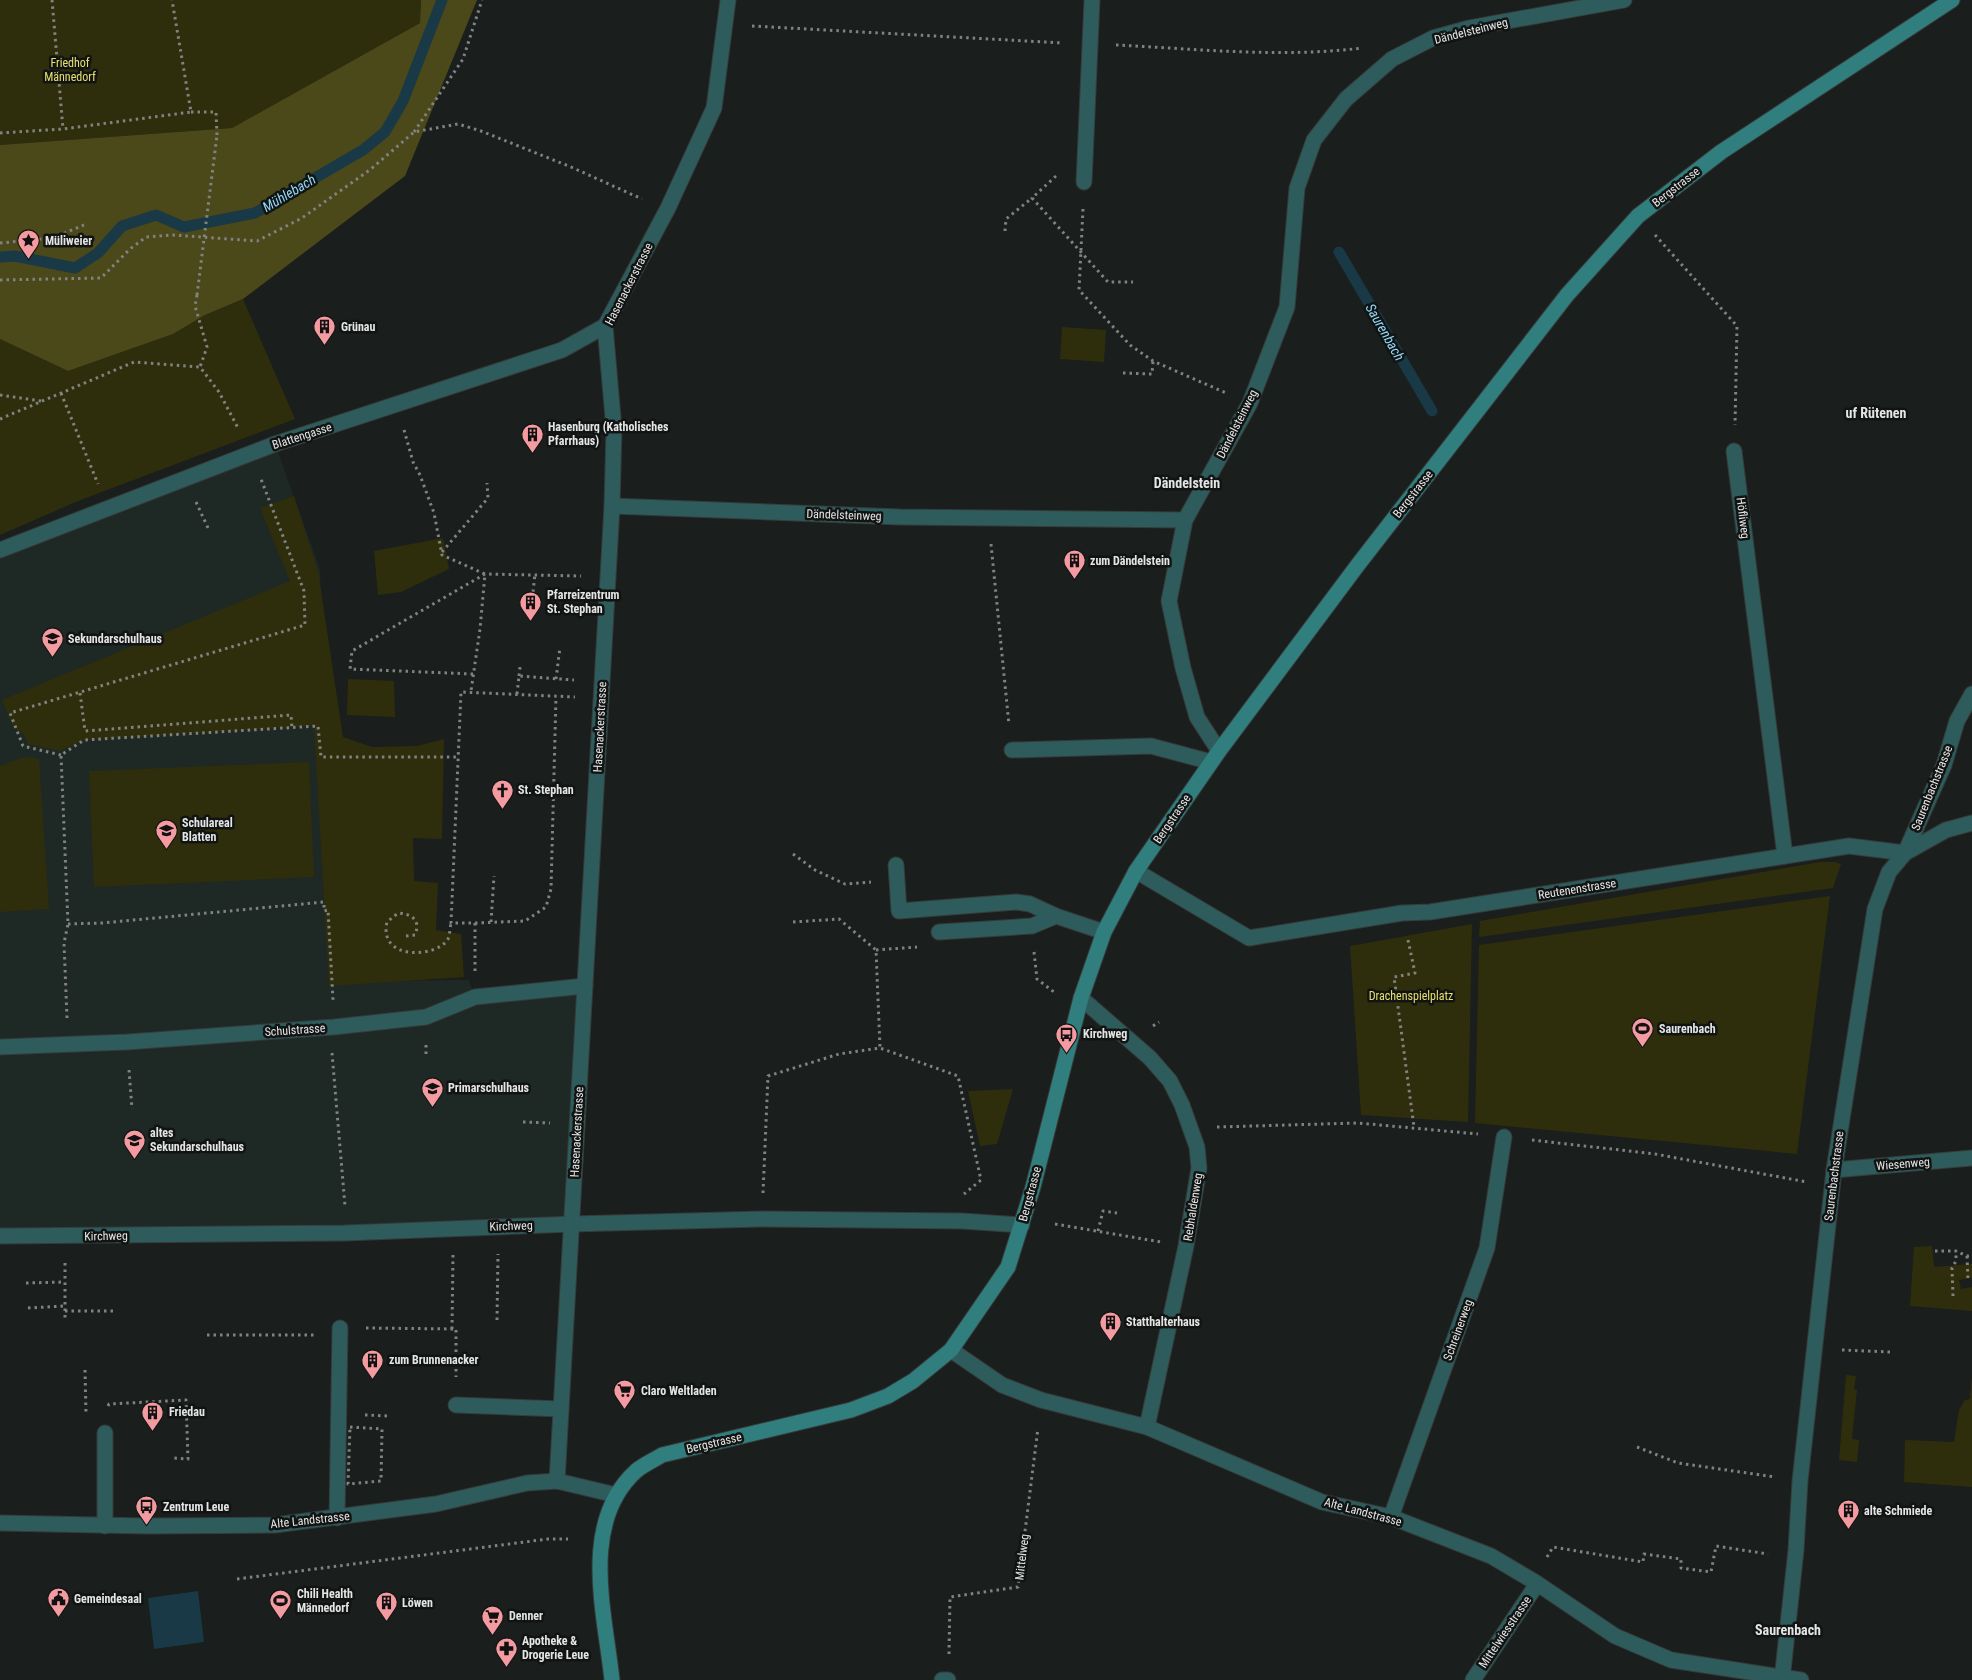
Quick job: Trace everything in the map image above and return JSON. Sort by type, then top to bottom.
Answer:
[{"type":"street","name":"Hasenackerstrasse","points":[[557,1481],[612,506],[614,429],[605,326],[668,208],[714,108],[728,0]]},
{"type":"street","points":[[1084,182],[1092,0]]},
{"type":"street","name":"Dändelsteinweg","points":[[612,506],[900,518],[1185,520],[1250,403],[1287,307],[1297,188],[1314,140],[1346,100],[1392,59],[1433,38],[1469,28],[1624,0]]},
{"type":"street","name":"Bergstrasse","points":[[612,1680],[600,1583],[599,1555],[610,1510],[616,1496],[626,1481],[638,1469],[662,1456],[851,1410],[888,1396],[913,1381],[951,1350],[1008,1267],[1022,1224],[1080,998],[1104,932],[1136,870],[1215,756],[1357,566],[1567,295],[1638,216],[1722,152],[1946,1]]},
{"type":"street","name":"Blattengasse","points":[[0,550],[251,454],[562,350],[605,326]]},
{"type":"street","name":"Höfliweg","points":[[1734,451],[1785,856]]},
{"type":"street","points":[[1185,520],[1169,601],[1183,668],[1197,717],[1215,756]]},
{"type":"street","name":"Saurenbachstrasse","points":[[1782,1679],[1795,1558],[1800,1481],[1834,1170],[1875,909],[1889,872],[1905,853],[1944,765],[1957,721],[1972,694]]},
{"type":"street","points":[[1012,750],[1151,746],[1215,756]]},
{"type":"street","points":[[1905,853],[1946,830],[1972,822]]},
{"type":"street","name":"Reutenenstrasse","points":[[1136,870],[1249,938],[1402,913],[1430,912],[1849,846],[1905,853]]},
{"type":"street","points":[[897,873],[899,911],[1016,902],[1030,904],[1056,916],[1104,932]]},
{"type":"street","points":[[939,932],[1032,926],[1056,916]]},
{"type":"street","name":"Schulstrasse","points":[[0,1047],[127,1042],[332,1027],[426,1017],[475,997],[586,986]]},
{"type":"street","name":"Rebhaldenweg","points":[[1080,998],[1150,1058],[1170,1081],[1182,1105],[1197,1148],[1199,1168],[1186,1246],[1147,1427]]},
{"type":"street","name":"Schreinerweg","points":[[1391,1518],[1487,1248],[1504,1137]]},
{"type":"street","name":"Wiesenweg","points":[[1834,1170],[1972,1158]]},
{"type":"street","name":"Kirchweg","points":[[0,1236],[345,1233],[762,1218],[962,1221],[1022,1224]]},
{"type":"street","points":[[337,1518],[340,1328]]},
{"type":"street","name":"Alte Landstrasse","points":[[951,1350],[1002,1385],[1041,1400],[1147,1427],[1322,1502],[1391,1518],[1491,1556],[1536,1583],[1615,1636],[1671,1660],[1782,1679],[1801,1680]]},
{"type":"street","points":[[456,1405],[562,1409]]},
{"type":"street","points":[[105,1434],[106,1526]]},
{"type":"street","name":"Alte Landstrasse","points":[[0,1524],[106,1526],[274,1525],[436,1504],[527,1483],[557,1481],[616,1496]]},
{"type":"street","name":"Mittelwiesstrasse","points":[[1473,1680],[1536,1583]]},
{"type":"street","points":[[942,1680],[948,1680]]},
{"type":"path","points":[[52,0],[63,130]]},
{"type":"path","points":[[172,0],[191,112]]},
{"type":"path","points":[[0,280],[101,278],[130,249],[146,237],[173,235],[257,241],[302,218],[371,169],[414,132],[462,59],[482,0]]},
{"type":"path","points":[[0,133],[63,130],[191,112],[216,112],[217,135],[197,296],[194,306],[207,348],[200,366]]},
{"type":"path","points":[[414,132],[458,124],[481,131],[571,167],[649,202]]},
{"type":"path","points":[[1005,231],[1006,219],[1086,149]]},
{"type":"path","points":[[1084,182],[1079,290],[1130,345],[1153,361],[1250,403]]},
{"type":"path","points":[[1032,198],[1108,282],[1133,282]]},
{"type":"path","points":[[1638,216],[1736,326],[1734,451]]},
{"type":"path","points":[[0,243],[53,238],[84,225]]},
{"type":"path","points":[[1123,373],[1152,374],[1153,361]]},
{"type":"path","points":[[0,419],[134,362],[200,366]]},
{"type":"path","points":[[200,366],[219,392],[251,454],[304,591],[305,625],[10,713],[23,746],[61,755],[84,740],[318,726],[321,757],[458,758]]},
{"type":"path","points":[[61,393],[108,508]]},
{"type":"path","points":[[0,396],[41,401]]},
{"type":"path","points":[[397,405],[413,462],[434,513],[442,555],[485,574],[608,576]]},
{"type":"path","points":[[442,552],[488,498],[487,483]]},
{"type":"path","points":[[988,518],[1012,750]]},
{"type":"path","points":[[206,524],[209,530]]},
{"type":"path","points":[[470,692],[485,574]]},
{"type":"path","points":[[473,674],[350,669],[352,651],[485,574]]},
{"type":"path","points":[[533,592],[534,574]]},
{"type":"path","points":[[556,679],[560,648]]},
{"type":"path","points":[[517,694],[520,667]]},
{"type":"path","points":[[519,676],[564,680]]},
{"type":"path","points":[[406,936],[415,935],[418,928],[415,919],[409,914],[398,913],[387,922],[385,932],[389,943],[402,950],[414,953],[433,949],[445,942],[449,937],[461,692],[602,698]]},
{"type":"path","points":[[80,693],[85,731],[291,715],[292,728]]},
{"type":"path","points":[[450,923],[525,921],[546,907],[551,889],[556,697]]},
{"type":"path","points":[[61,755],[68,924],[64,943],[67,997]]},
{"type":"path","points":[[792,854],[815,870],[845,884],[897,873]]},
{"type":"path","points":[[491,922],[494,876]]},
{"type":"path","points":[[68,924],[102,923],[324,902],[324,911],[328,910],[332,1027],[345,1205]]},
{"type":"path","points":[[1402,913],[1415,972],[1394,977],[1414,1127]]},
{"type":"path","points":[[793,922],[839,919],[876,950],[880,1048]]},
{"type":"path","points":[[474,961],[475,923]]},
{"type":"path","points":[[1032,926],[1037,980],[1055,992]]},
{"type":"path","points":[[127,1042],[132,1109]]},
{"type":"path","points":[[762,1218],[768,1076],[839,1054],[880,1048],[958,1076],[981,1180],[932,1221]]},
{"type":"path","points":[[523,1122],[542,1123]]},
{"type":"path","points":[[1098,1231],[1103,1211],[1117,1213]]},
{"type":"path","points":[[1055,1224],[1186,1246]]},
{"type":"path","points":[[496,1320],[499,1227]]},
{"type":"path","points":[[452,1329],[454,1229]]},
{"type":"path","points":[[1936,1251],[1956,1251],[1967,1256],[1972,1255]]},
{"type":"path","points":[[1953,1296],[1952,1268],[1956,1261],[1956,1251]]},
{"type":"path","points":[[65,1255],[65,1320]]},
{"type":"path","points":[[1967,1256],[1968,1282]]},
{"type":"path","points":[[26,1283],[65,1282]]},
{"type":"path","points":[[28,1308],[117,1311]]},
{"type":"path","points":[[340,1328],[456,1329],[456,1375]]},
{"type":"path","points":[[207,1335],[297,1335]]},
{"type":"path","points":[[1839,1350],[1890,1352]]},
{"type":"path","points":[[105,1434],[109,1404],[186,1400],[188,1459],[173,1458]]},
{"type":"path","name":"Mittelweg","points":[[948,1680],[950,1597],[1018,1588],[1041,1400]]},
{"type":"path","points":[[363,1415],[389,1416]]},
{"type":"path","points":[[1636,1447],[1678,1463],[1800,1481]]},
{"type":"path","points":[[237,1579],[548,1539],[568,1539]]},
{"type":"path","points":[[1536,1583],[1552,1547],[1643,1562],[1644,1554],[1681,1559],[1682,1568],[1711,1572],[1716,1546],[1795,1558]]},
{"type":"shaded area","points":[[421,0],[477,0],[405,176],[243,299],[205,315],[173,334],[68,371],[0,339],[0,145],[232,128],[420,23]]},
{"type":"shaded area","name":"Schulareal Blatten","points":[[275,444],[320,569],[324,718],[342,981],[469,980],[475,997],[585,986],[572,1224],[0,1235],[0,550]]},
{"type":"green space","name":"Friedhof Männedorf","points":[[0,0],[421,0],[420,23],[232,128],[0,145]]},
{"type":"green space","points":[[243,299],[295,419],[78,501],[0,535],[0,339],[68,371],[173,334],[205,315]]},
{"type":"green space","points":[[1062,327],[1106,330],[1104,362],[1060,359]]},
{"type":"green space","points":[[294,496],[318,571],[343,737],[372,747],[417,746],[444,739],[442,839],[413,838],[414,881],[438,883],[436,930],[461,934],[464,977],[329,986],[314,726],[84,740],[60,751],[28,744],[24,734],[14,728],[2,700],[290,581],[260,508]]},
{"type":"green space","points":[[443,538],[449,569],[401,592],[378,595],[374,551]]},
{"type":"green space","points":[[348,679],[394,681],[395,717],[347,715]]},
{"type":"green space","points":[[24,757],[39,759],[49,909],[0,912],[0,766]]},
{"type":"green space","points":[[309,762],[314,877],[94,887],[89,771]]},
{"type":"green space","points":[[1820,862],[1841,864],[1833,888],[1479,937],[1480,921]]},
{"type":"green space","name":"Saurenbach","points":[[1830,896],[1797,1154],[1475,1123],[1479,945]]},
{"type":"green space","name":"Drachenspielplatz","points":[[1472,924],[1468,1122],[1361,1115],[1350,946]]},
{"type":"green space","points":[[1013,1089],[997,1144],[980,1146],[968,1091]]},
{"type":"green space","points":[[1932,1246],[1934,1267],[1972,1264],[1972,1278],[1959,1280],[1961,1289],[1972,1287],[1972,1311],[1910,1306],[1914,1247]]},
{"type":"green space","points":[[1846,1375],[1856,1376],[1854,1389],[1857,1390],[1852,1439],[1859,1440],[1857,1462],[1839,1460]]},
{"type":"green space","points":[[1972,1375],[1972,1487],[1904,1482],[1905,1440],[1954,1442],[1959,1410],[1965,1400],[1970,1399]]},
{"type":"water","points":[[198,1591],[204,1642],[154,1649],[148,1598]]},
{"type":"waterway","name":"Mühlebach","points":[[0,257],[15,256],[75,268],[98,253],[122,226],[156,215],[184,227],[255,213],[363,150],[385,132],[403,101],[442,0]]},
{"type":"waterway","name":"Saurenbach","points":[[1339,252],[1432,411]]},
{"type":"place","name":"Müliweier","points":[[29,260]]},
{"type":"place","name":"Grünau","points":[[325,346]]},
{"type":"place","name":"Hasenburg (Katholisches Pfarrhaus)","points":[[532,453]]},
{"type":"place","name":"zum Dändelstein","points":[[1074,580]]},
{"type":"place","name":"Pfarreizentrum St. Stephan","points":[[531,621]]},
{"type":"place","name":"Sekundarschulhaus","points":[[52,658]]},
{"type":"place","name":"St. Stephan","points":[[502,809]]},
{"type":"place","name":"Schulareal Blatten","points":[[166,849]]},
{"type":"place","name":"Saurenbach","points":[[1643,1048]]},
{"type":"place","name":"Kirchweg","points":[[1067,1053]]},
{"type":"place","name":"Primarschulhaus","points":[[432,1107]]},
{"type":"place","name":"altes Sekundarschulhaus","points":[[134,1159]]},
{"type":"place","name":"Statthalterhaus","points":[[1110,1341]]},
{"type":"place","name":"zum Brunnenacker","points":[[373,1379]]},
{"type":"place","name":"Claro Weltladen","points":[[625,1410]]},
{"type":"place","name":"Friedau","points":[[153,1431]]},
{"type":"place","name":"Zentrum Leue","points":[[147,1526]]},
{"type":"place","name":"alte Schmiede","points":[[1848,1530]]},
{"type":"place","name":"Gemeindesaal","points":[[58,1618]]},
{"type":"place","name":"Chili Health Männedorf","points":[[281,1620]]},
{"type":"place","name":"Löwen","points":[[386,1622]]},
{"type":"place","name":"Denner","points":[[493,1635]]},
{"type":"place","name":"Apotheke & Drogerie Leue","points":[[506,1667]]},
{"type":"district","name":"uf Rütenen","points":[[1876,413]]},
{"type":"district","name":"Dändelstein","points":[[1187,483]]},
{"type":"district","name":"Saurenbach","points":[[1788,1630]]}]
